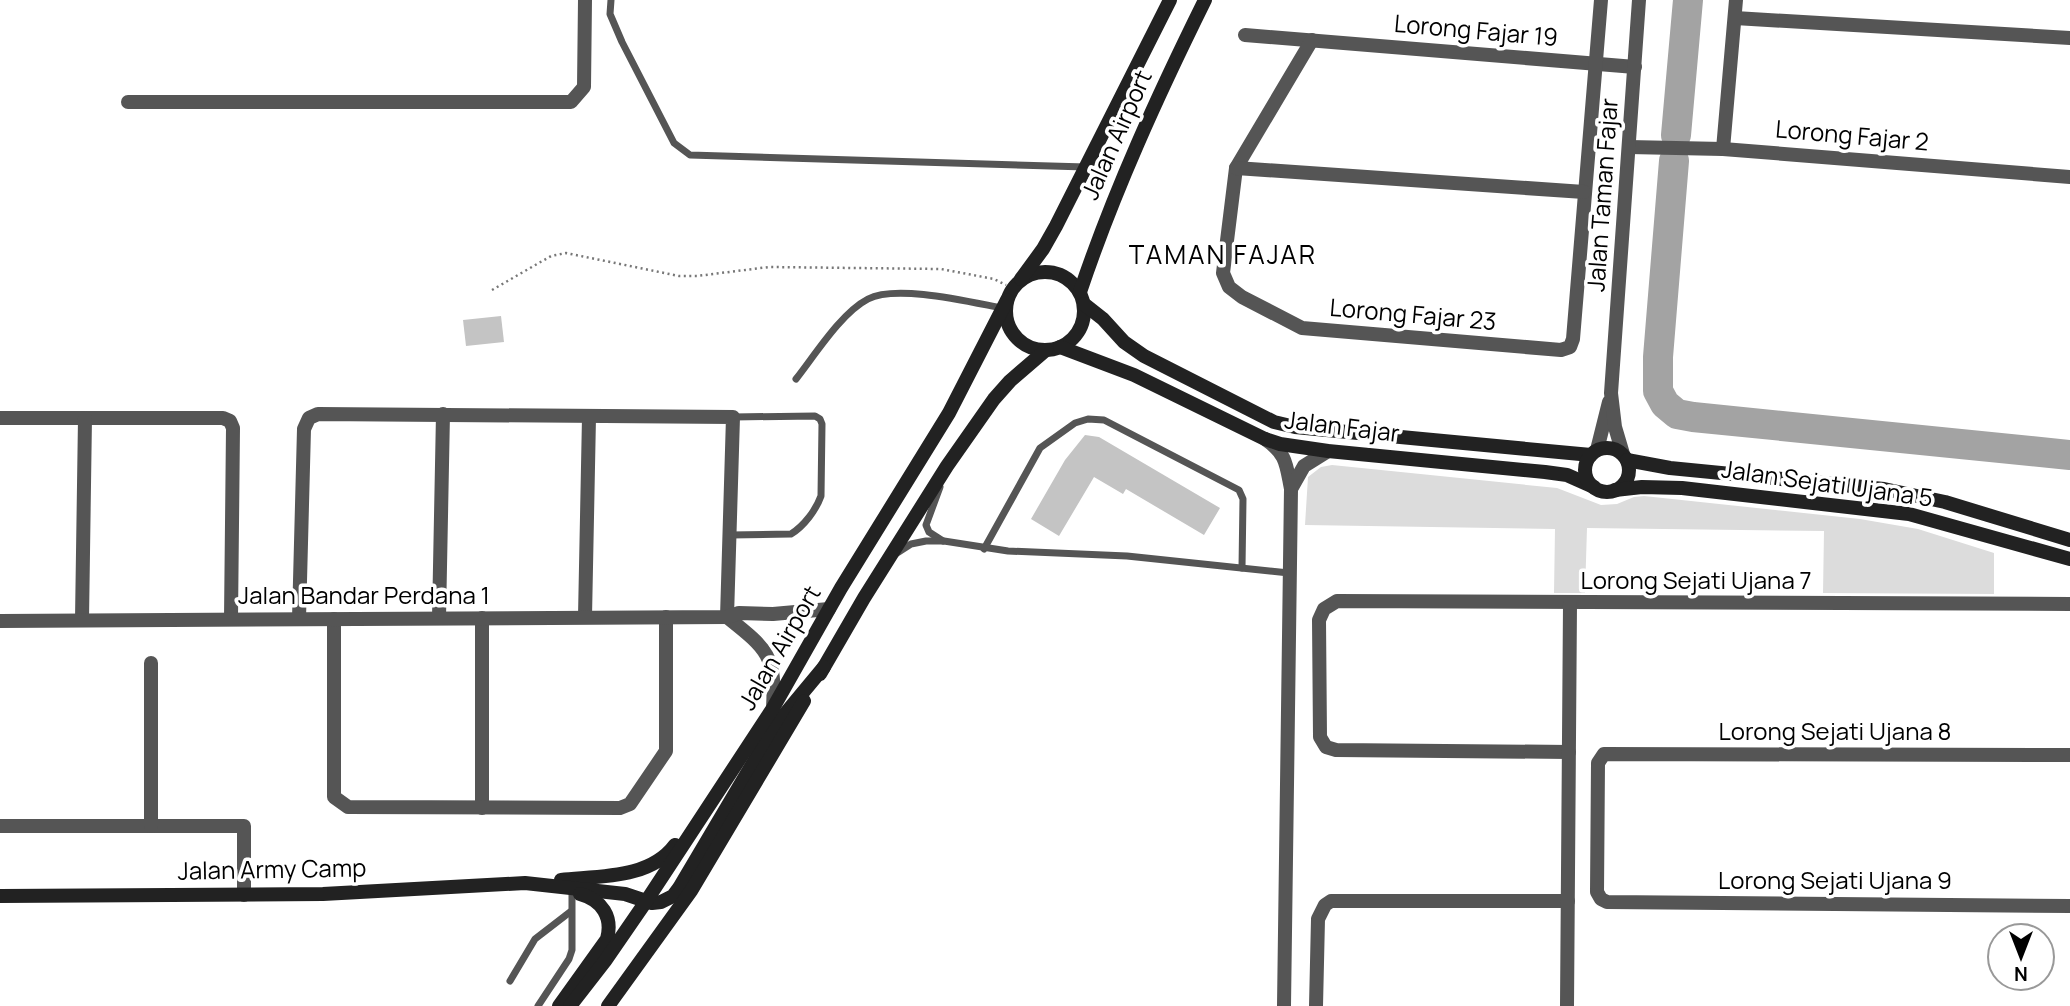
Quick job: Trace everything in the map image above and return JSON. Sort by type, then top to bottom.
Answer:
[{"type":"main road","name":"Jalan Airport","points":[[570,1006],[648,900],[773,708],[829,609],[949,413],[1011,294],[1043,249],[1170,0]]},
{"type":"main road","name":"Jalan Airport","points":[[1082,298],[1095,246],[1141,133],[1205,0]]},
{"type":"main road","points":[[1046,271],[1060,274],[1071,281],[1082,298],[1084,318],[1080,330],[1071,341],[1053,349],[1028,346],[1014,335],[1006,318],[1011,294],[1033,273],[1046,271]]},
{"type":"main road","name":"Jalan Fajar","points":[[1082,298],[1124,342],[1144,356],[1274,422],[1295,427],[1544,452],[1594,453]]},
{"type":"main road","name":"Jalan Airport","points":[[608,1006],[691,891],[887,561],[947,466],[994,399],[1017,374],[1053,349]]},
{"type":"main road","name":"Jalan Fajar","points":[[1053,349],[1134,375],[1280,444],[1567,475],[1594,487]]},
{"type":"main road","points":[[1610,448],[1625,457],[1628,474],[1626,481],[1615,490],[1600,491],[1589,482],[1585,468],[1594,453],[1610,448]]},
{"type":"main road","name":"Jalan Sejati Ujana 5","points":[[1625,457],[1670,468],[1903,492],[2070,540]]},
{"type":"main road","name":"Jalan Sejati Ujana 5","points":[[1615,490],[1642,487],[1682,488],[1909,514],[2070,559]]},
{"type":"main road","points":[[544,886],[607,891],[652,902],[661,902],[673,896],[775,726],[824,667]]},
{"type":"main road","points":[[525,883],[598,877],[651,866],[673,848],[709,790],[726,778]]},
{"type":"main road","name":"Jalan Army Camp","points":[[0,895],[323,894],[525,883],[544,886]]},
{"type":"main road","points":[[544,886],[590,897],[604,908],[609,924],[607,939],[559,1006]]},
{"type":"street","points":[[128,102],[571,102],[584,87],[585,0]]},
{"type":"street","name":"Lorong Fajar 23","points":[[1236,168],[1223,273],[1229,287],[1242,297],[1302,328],[1561,350],[1570,347],[1573,340],[1601,0]]},
{"type":"street","name":"Jalan Taman Fajar","points":[[1611,394],[1639,0]]},
{"type":"street","points":[[1723,149],[1736,0]]},
{"type":"street","points":[[1735,18],[2070,38]]},
{"type":"street","name":"Lorong Fajar 19","points":[[1245,35],[1635,67]]},
{"type":"street","points":[[1312,40],[1236,168],[1584,192]]},
{"type":"street","name":"Lorong Fajar 2","points":[[1629,147],[1723,149],[2070,177]]},
{"type":"street","points":[[1594,453],[1611,394]]},
{"type":"street","points":[[1611,394],[1615,427],[1625,457]]},
{"type":"street","points":[[299,619],[304,429],[309,418],[318,414],[733,416],[727,617],[764,648],[774,685],[773,708]]},
{"type":"street","points":[[439,618],[443,414]]},
{"type":"street","points":[[585,617],[589,416]]},
{"type":"street","points":[[0,418],[223,418],[230,421],[233,428],[231,619]]},
{"type":"street","points":[[82,620],[85,418]]},
{"type":"street","points":[[1265,439],[1277,447],[1285,459],[1291,489],[1284,1006]]},
{"type":"street","points":[[1291,489],[1304,466],[1328,451]]},
{"type":"street","name":"Lorong Sejati Ujana 7","points":[[1569,752],[1336,750],[1325,747],[1320,737],[1319,620],[1324,608],[1337,601],[2070,604]]},
{"type":"street","points":[[1567,1006],[1570,604]]},
{"type":"street","name":"Jalan Bandar Perdana 1","points":[[0,621],[727,617],[738,613],[788,614],[829,609]]},
{"type":"street","points":[[334,619],[334,797],[348,807],[620,808],[629,804],[666,751],[666,617]]},
{"type":"street","points":[[482,618],[482,808]]},
{"type":"street","points":[[150,826],[151,663]]},
{"type":"street","name":"Lorong Sejati Ujana 8","points":[[1601,899],[1597,892],[1598,763],[1601,756],[2070,755]]},
{"type":"street","points":[[0,826],[244,826],[244,895]]},
{"type":"street","name":"Lorong Sejati Ujana 9","points":[[1601,899],[1607,902],[2070,905]]},
{"type":"street","points":[[1316,1006],[1318,919],[1325,905],[1331,901],[1568,901]]},
{"type":"lane","points":[[611,0],[610,14],[622,42],[674,143],[690,155],[1086,167]]},
{"type":"lane","points":[[796,379],[852,310],[869,298],[893,293],[945,297],[1011,294]]},
{"type":"lane","points":[[730,536],[791,534],[818,505],[821,496],[820,419],[816,416],[733,416]]},
{"type":"lane","points":[[984,548],[1040,448],[1075,423],[1088,419],[1104,420],[1239,490],[1243,499],[1242,568]]},
{"type":"lane","points":[[944,541],[929,532],[926,525],[947,466]]},
{"type":"lane","points":[[887,561],[911,544],[944,541],[984,548],[1127,556],[1290,573]]},
{"type":"lane","points":[[538,1006],[569,959],[572,950],[572,892]]},
{"type":"lane","points":[[510,981],[535,939],[570,912]]},
{"type":"path","points":[[492,290],[551,256],[566,253],[679,276],[769,267],[941,269],[994,279],[1011,294]]},
{"type":"shaded area","points":[[1332,465],[1557,488],[1601,505],[1617,504],[1644,496],[1860,519],[1918,529],[1994,553],[1994,594],[1823,593],[1824,531],[1587,528],[1585,593],[1554,593],[1555,529],[1305,525],[1308,477],[1321,467]]},
{"type":"building","points":[[501,316],[504,342],[466,346],[463,320]]},
{"type":"building","points":[[1085,435],[1099,437],[1220,508],[1204,535],[1126,489],[1123,494],[1094,477],[1059,536],[1031,519],[1065,460]]},
{"type":"waterway","points":[[1676,135],[1688,0]]},
{"type":"waterway","points":[[1674,161],[1658,357],[1658,391],[1665,404],[1677,414],[2070,455]]},
{"type":"district","name":"TAMAN FAJAR","points":[[1223,255]]}]
